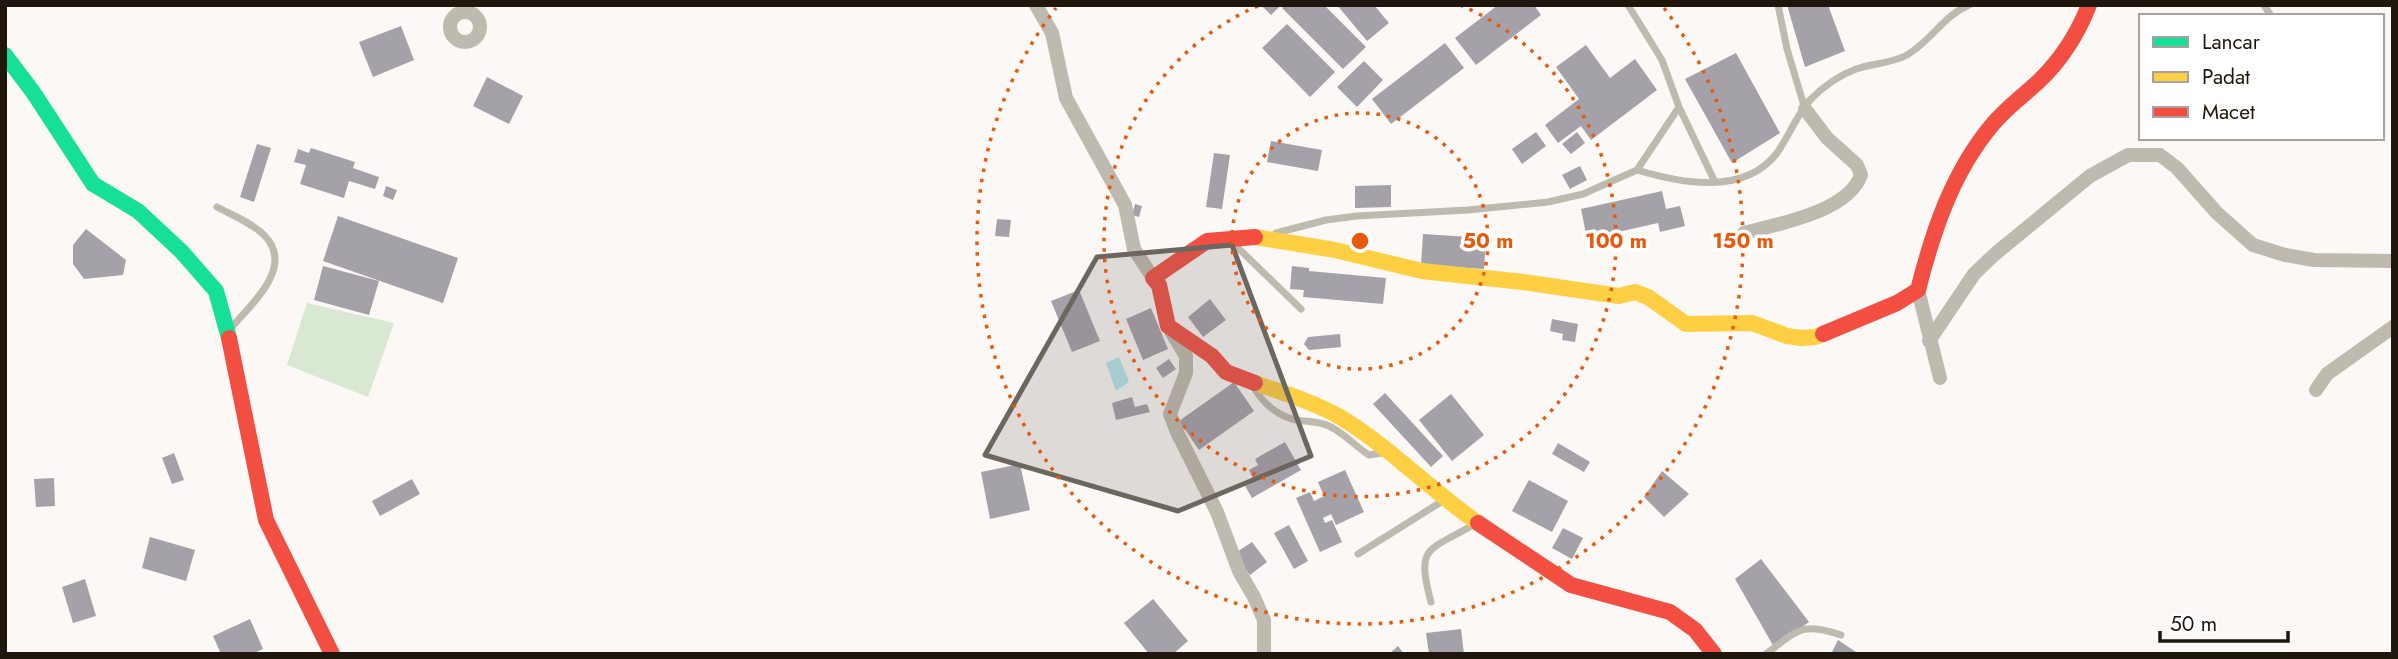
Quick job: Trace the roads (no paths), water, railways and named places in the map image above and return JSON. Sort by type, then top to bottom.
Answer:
[{"type":"street","points":[[1036,5],[1052,33],[1066,98],[1125,205],[1134,249],[1158,285],[1168,326],[1186,356],[1186,373],[1170,414],[1217,512],[1239,571],[1264,620],[1264,654]]},
{"type":"street","points":[[1940,378],[1918,290],[1936,225],[1958,173],[1992,125],[2017,98],[2042,79],[2062,54],[2084,20],[2089,5]]},
{"type":"street","points":[[5,55],[33,92],[93,184],[138,211],[181,251],[216,291],[228,332],[266,520],[319,622],[332,654]]},
{"type":"street","points":[[1744,233],[1812,215],[1858,184],[1861,175],[1857,165],[1828,138],[1805,108]]},
{"type":"street","points":[[1929,341],[1974,274],[1995,254],[2090,176],[2128,155],[2160,155],[2177,168],[2217,213],[2253,245],[2284,255],[2314,260],[2393,261]]},
{"type":"street","points":[[1153,278],[1207,241],[1259,237],[1335,250],[1422,271],[1619,296],[1635,292],[1648,297],[1686,324],[1696,326],[1752,323],[1787,336],[1801,338],[1815,337],[1851,323],[1897,303],[1918,290]]},
{"type":"street","points":[[1168,326],[1212,356],[1226,372],[1340,417],[1402,462],[1444,500],[1516,547],[1536,565],[1571,585],[1670,612],[1694,628],[1714,654]]},
{"type":"street","points":[[2316,390],[2327,374],[2393,327]]},
{"type":"lane","points":[[1628,5],[1662,60],[1679,107],[1715,182]]},
{"type":"lane","points":[[1778,5],[1787,49],[1805,108]]},
{"type":"lane","points":[[1637,170],[1680,182],[1715,182],[1740,176],[1765,164],[1783,145],[1811,99],[1855,69],[1891,62],[1906,55],[1923,44],[1947,17],[1969,5]]},
{"type":"lane","points":[[1259,237],[1326,220],[1357,216],[1468,210],[1564,199],[1637,170],[1679,107]]},
{"type":"lane","points":[[217,207],[266,236],[275,255],[275,265],[268,285],[228,332]]},
{"type":"lane","points":[[1229,239],[1301,309]]},
{"type":"lane","points":[[1358,554],[1444,500]]},
{"type":"lane","points":[[1431,602],[1423,569],[1424,559],[1435,547],[1476,523]]},
{"type":"lane","points":[[1766,654],[1798,631],[1810,627],[1841,635]]},
{"type":"water","points":[[1119,357],[1129,382],[1116,391],[1106,363]]}]
